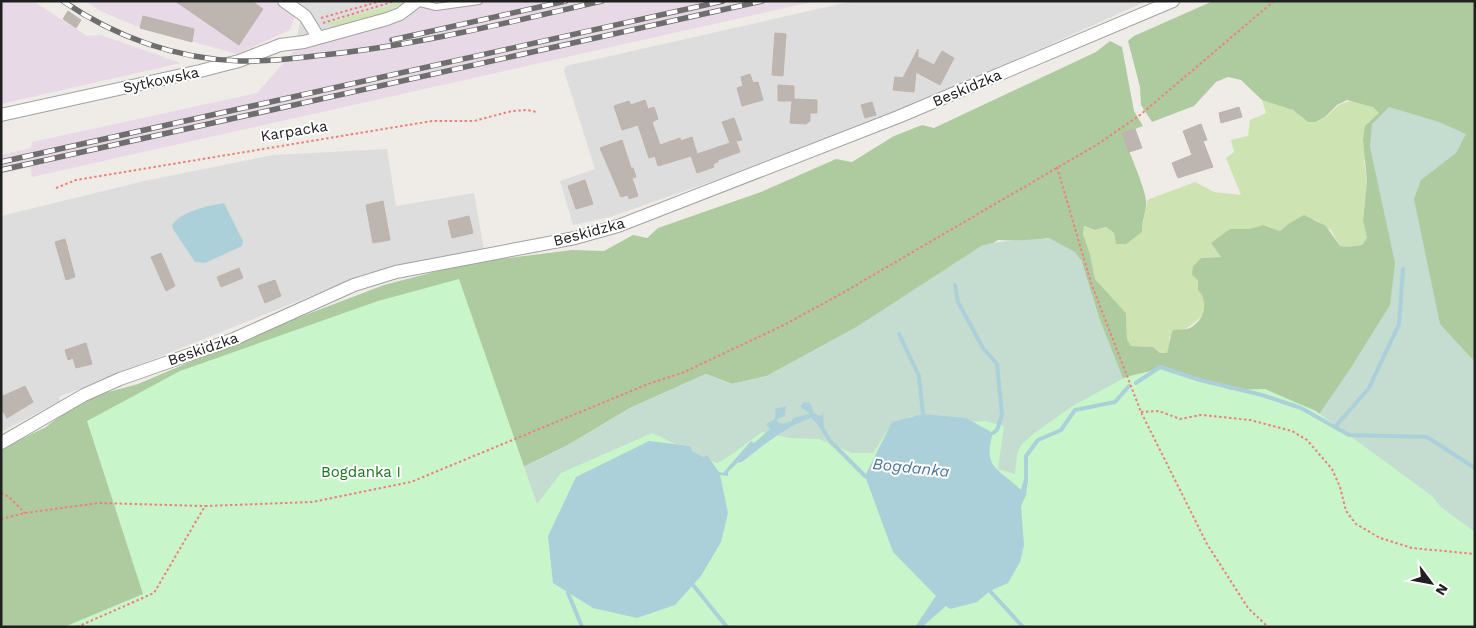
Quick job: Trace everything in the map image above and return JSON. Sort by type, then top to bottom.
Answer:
[{"type":"street","points":[[284,1],[305,16],[313,29]]},
{"type":"street","name":"Beskidzka","points":[[1,444],[84,395],[111,383],[234,339],[354,285],[396,272],[568,240],[618,226],[898,117],[1173,1]]},
{"type":"street","name":"Sytkowska","points":[[1,115],[238,61],[280,45],[304,42],[313,29],[387,19],[400,14],[417,2]]},
{"type":"lane","points":[[417,2],[436,6],[479,1]]},
{"type":"path","points":[[313,29],[381,1]]},
{"type":"path","points":[[313,29],[395,1]]},
{"type":"path","points":[[1,519],[25,512],[99,503],[205,506],[312,502],[411,482],[724,355],[839,295],[1098,144],[1140,115],[1274,1]]},
{"type":"path","name":"Karpacka","points":[[56,188],[76,180],[432,120],[474,121],[512,111],[528,110],[537,112]]},
{"type":"path","points":[[1057,168],[1091,284],[1141,412],[1207,544],[1248,608],[1268,627]]},
{"type":"path","points":[[1141,412],[1159,411],[1180,418],[1201,416],[1250,420],[1292,431],[1307,440],[1332,469],[1340,486],[1346,511],[1356,524],[1380,538],[1412,548],[1475,554]]},
{"type":"path","points":[[1,493],[9,497],[25,512]]},
{"type":"path","points":[[77,627],[154,593],[205,506]]},
{"type":"shaded area","points":[[1,1],[33,1],[87,36],[101,35],[181,63],[1,104]]},
{"type":"shaded area","points":[[85,1],[274,1],[295,16],[290,30],[237,54],[136,26],[100,11]]},
{"type":"shaded area","points":[[293,1],[564,1],[482,21],[294,51],[303,8]]},
{"type":"shaded area","points":[[424,1],[816,1],[32,177],[31,167],[1,174],[1,155],[31,148],[32,142],[257,93],[294,51],[405,20],[417,12]]},
{"type":"shaded area","points":[[853,1],[1147,1],[980,76],[811,147],[610,217],[573,225],[560,181],[595,169],[564,71],[566,66]]},
{"type":"shaded area","points":[[387,149],[396,206],[474,193],[484,250],[368,273],[59,397],[60,401],[1,432],[1,216],[144,181],[273,155]]},
{"type":"green space","points":[[398,1],[404,1],[397,6],[366,19],[343,24],[325,24],[388,6]]},
{"type":"green space","points":[[1213,1],[1475,1],[1475,627],[1138,627],[1098,315],[1081,260],[1049,238],[1025,241],[998,240],[855,328],[767,376],[732,384],[706,374],[630,408],[568,445],[464,496],[118,627],[1,627],[1,449],[46,427],[74,405],[90,397],[138,384],[258,333],[384,285],[469,263],[572,250],[604,251],[633,235],[647,238],[658,228],[761,192],[836,159],[852,162],[894,136],[922,125],[934,128],[1096,52],[1110,41],[1122,47],[1134,111],[1143,126],[1122,134],[1143,187],[1146,209],[1142,232],[1126,244],[1116,244],[1114,233],[1106,227],[1095,230],[1084,226],[1083,234],[1090,254],[1095,279],[1126,313],[1127,339],[1131,346],[1153,347],[1160,353],[1167,353],[1173,330],[1186,329],[1195,325],[1204,310],[1204,299],[1198,290],[1198,280],[1192,275],[1193,266],[1201,258],[1221,257],[1211,243],[1230,229],[1249,229],[1263,225],[1280,231],[1304,215],[1326,226],[1340,246],[1362,245],[1367,238],[1363,221],[1367,181],[1363,140],[1365,126],[1379,113],[1373,107],[1347,100],[1337,105],[1325,117],[1316,122],[1308,122],[1293,110],[1262,100],[1241,80],[1228,77],[1216,82],[1194,106],[1152,122],[1141,105],[1140,87],[1128,41],[1134,36]]},
{"type":"green space","points":[[1262,100],[1285,106],[1295,111],[1306,121],[1312,122],[1324,119],[1338,106],[1350,101],[1368,104],[1379,113],[1364,161],[1367,181],[1363,221],[1367,238],[1362,245],[1340,246],[1331,230],[1314,219],[1288,224],[1280,231],[1263,225],[1249,229],[1238,229],[1211,243],[1221,257],[1201,258],[1193,266],[1198,280],[1198,290],[1204,298],[1206,306],[1199,319],[1169,337],[1170,346],[1167,353],[1160,353],[1153,347],[1131,346],[1127,339],[1126,313],[1095,279],[1090,254],[1083,234],[1083,226],[1095,230],[1106,227],[1114,233],[1116,244],[1124,243],[1131,240],[1140,230],[1145,216],[1147,200],[1195,182],[1214,192],[1241,195],[1226,158],[1234,152],[1231,140],[1248,136],[1250,120],[1266,113]]},
{"type":"green space","points":[[1389,107],[1439,122],[1466,134],[1456,153],[1421,180],[1414,199],[1440,324],[1475,362],[1475,543],[1309,429],[1350,369],[1390,305],[1395,263],[1370,147],[1372,124]],"holes":[[[1349,435],[1364,465],[1344,439]]]},
{"type":"green space","points":[[1049,238],[1075,252],[1081,260],[1098,315],[1130,396],[1130,617],[464,496],[568,445],[630,408],[706,374],[732,384],[767,376],[855,328],[981,246],[1006,241]],"holes":[[[649,441],[691,446],[692,451],[704,457]]]},
{"type":"green space","name":"Bogdanka I","points":[[459,279],[537,504],[561,473],[652,433],[717,463],[762,432],[790,438],[819,439],[852,453],[873,453],[887,431],[911,416],[966,422],[985,421],[1004,426],[998,469],[1015,474],[1017,454],[1021,445],[1033,434],[1074,405],[1126,377],[1166,367],[1232,390],[1265,389],[1316,411],[1432,496],[1441,507],[1475,532],[1475,627],[64,627],[143,594],[87,421],[180,371],[378,301]]},
{"type":"water","points":[[224,203],[243,241],[242,246],[205,263],[195,262],[172,225],[176,220],[188,213]]},
{"type":"water","points":[[804,402],[810,403],[814,413],[819,416],[822,415],[823,411],[824,427],[834,444],[832,446],[811,418],[783,432],[742,462],[737,463],[728,472],[728,476],[720,475],[728,513],[721,542],[701,576],[675,605],[637,618],[593,608],[553,583],[548,536],[576,477],[649,441],[691,446],[692,451],[704,457],[707,455],[719,472],[723,473],[751,441],[754,443],[770,429],[766,424],[774,420],[775,409],[786,406],[785,416],[777,419],[778,423],[783,424],[792,421],[793,418],[810,414],[800,406]]},
{"type":"water","points":[[923,414],[966,418],[993,433],[990,454],[991,461],[995,467],[1021,490],[1024,479],[1028,478],[1026,495],[1021,506],[1024,545],[1020,562],[1008,583],[990,591],[977,602],[950,609],[946,606],[922,627],[915,627],[936,596],[893,552],[865,476],[892,422]]},
{"type":"building","points":[[175,1],[252,1],[263,9],[239,45]]},
{"type":"building","points":[[68,11],[81,20],[76,28],[63,19]]},
{"type":"building","points":[[143,16],[194,29],[192,42],[140,28]]},
{"type":"building","points":[[775,33],[786,34],[783,76],[772,75]]},
{"type":"building","points":[[918,49],[918,57],[934,65],[942,51],[954,58],[940,85],[916,72],[914,92],[893,90],[895,77],[903,78]]},
{"type":"building","points":[[750,74],[753,83],[758,82],[763,100],[742,106],[737,88],[743,86],[741,77]]},
{"type":"building","points":[[778,85],[794,86],[794,99],[817,100],[817,113],[810,113],[810,121],[806,124],[790,123],[792,101],[778,101]]},
{"type":"building","points":[[645,100],[648,109],[654,107],[658,119],[652,122],[660,145],[680,138],[681,141],[692,137],[697,154],[730,143],[722,122],[734,118],[742,140],[736,141],[740,152],[718,160],[718,162],[713,164],[714,167],[697,173],[691,156],[658,166],[655,156],[649,158],[638,125],[622,130],[614,106],[629,101],[631,105]]},
{"type":"building","points":[[872,102],[876,115],[865,118],[861,105]]},
{"type":"building","points":[[1239,107],[1242,117],[1221,123],[1219,113]]},
{"type":"building","points":[[1201,124],[1207,140],[1203,141],[1213,167],[1178,178],[1172,163],[1192,155],[1183,131]]},
{"type":"building","points":[[1135,129],[1142,148],[1129,152],[1122,133]]},
{"type":"building","points":[[622,140],[636,177],[632,178],[638,196],[629,199],[628,195],[621,197],[600,148]]},
{"type":"building","points":[[585,180],[593,204],[576,209],[568,186]]},
{"type":"building","points":[[383,201],[390,240],[373,243],[366,205]]},
{"type":"building","points":[[469,216],[473,233],[452,238],[448,221]]},
{"type":"building","points":[[65,239],[75,277],[66,280],[55,242]]},
{"type":"building","points":[[161,253],[175,286],[166,291],[151,257]]},
{"type":"building","points":[[239,268],[243,278],[221,287],[217,277]]},
{"type":"building","points":[[275,280],[281,296],[265,303],[258,286]]},
{"type":"building","points":[[86,343],[92,364],[76,368],[73,358],[68,360],[65,350]]},
{"type":"building","points":[[25,386],[33,402],[7,418],[1,408],[1,397]]},
{"type":"waterway","points":[[1335,427],[1369,388],[1399,324],[1403,269]]},
{"type":"waterway","points":[[955,285],[958,302],[983,348],[997,364],[1002,415],[997,430],[993,433]]},
{"type":"waterway","points":[[899,334],[919,376],[923,414]]},
{"type":"waterway","name":"Bogdanka","points":[[1136,383],[1160,367],[1200,380],[1262,395],[1301,408],[1349,435],[1427,437],[1475,468]]},
{"type":"waterway","name":"Bogdanka","points":[[1026,482],[1026,456],[1038,440],[1061,430],[1075,410],[1115,402],[1129,386]]},
{"type":"waterway","name":"Bogdanka","points":[[831,442],[865,476],[870,476]]},
{"type":"waterway","points":[[693,585],[727,627]]},
{"type":"waterway","name":"Bogdanka","points":[[571,590],[568,593],[582,627]]},
{"type":"waterway","points":[[990,591],[1023,627]]},
{"type":"railway","points":[[63,1],[104,25],[147,44],[193,56],[240,61],[271,60],[358,51],[464,32],[602,1]]},
{"type":"railway","points":[[392,40],[566,1]]},
{"type":"railway","points":[[1,162],[723,1]]},
{"type":"railway","points":[[1,170],[762,1]]}]
